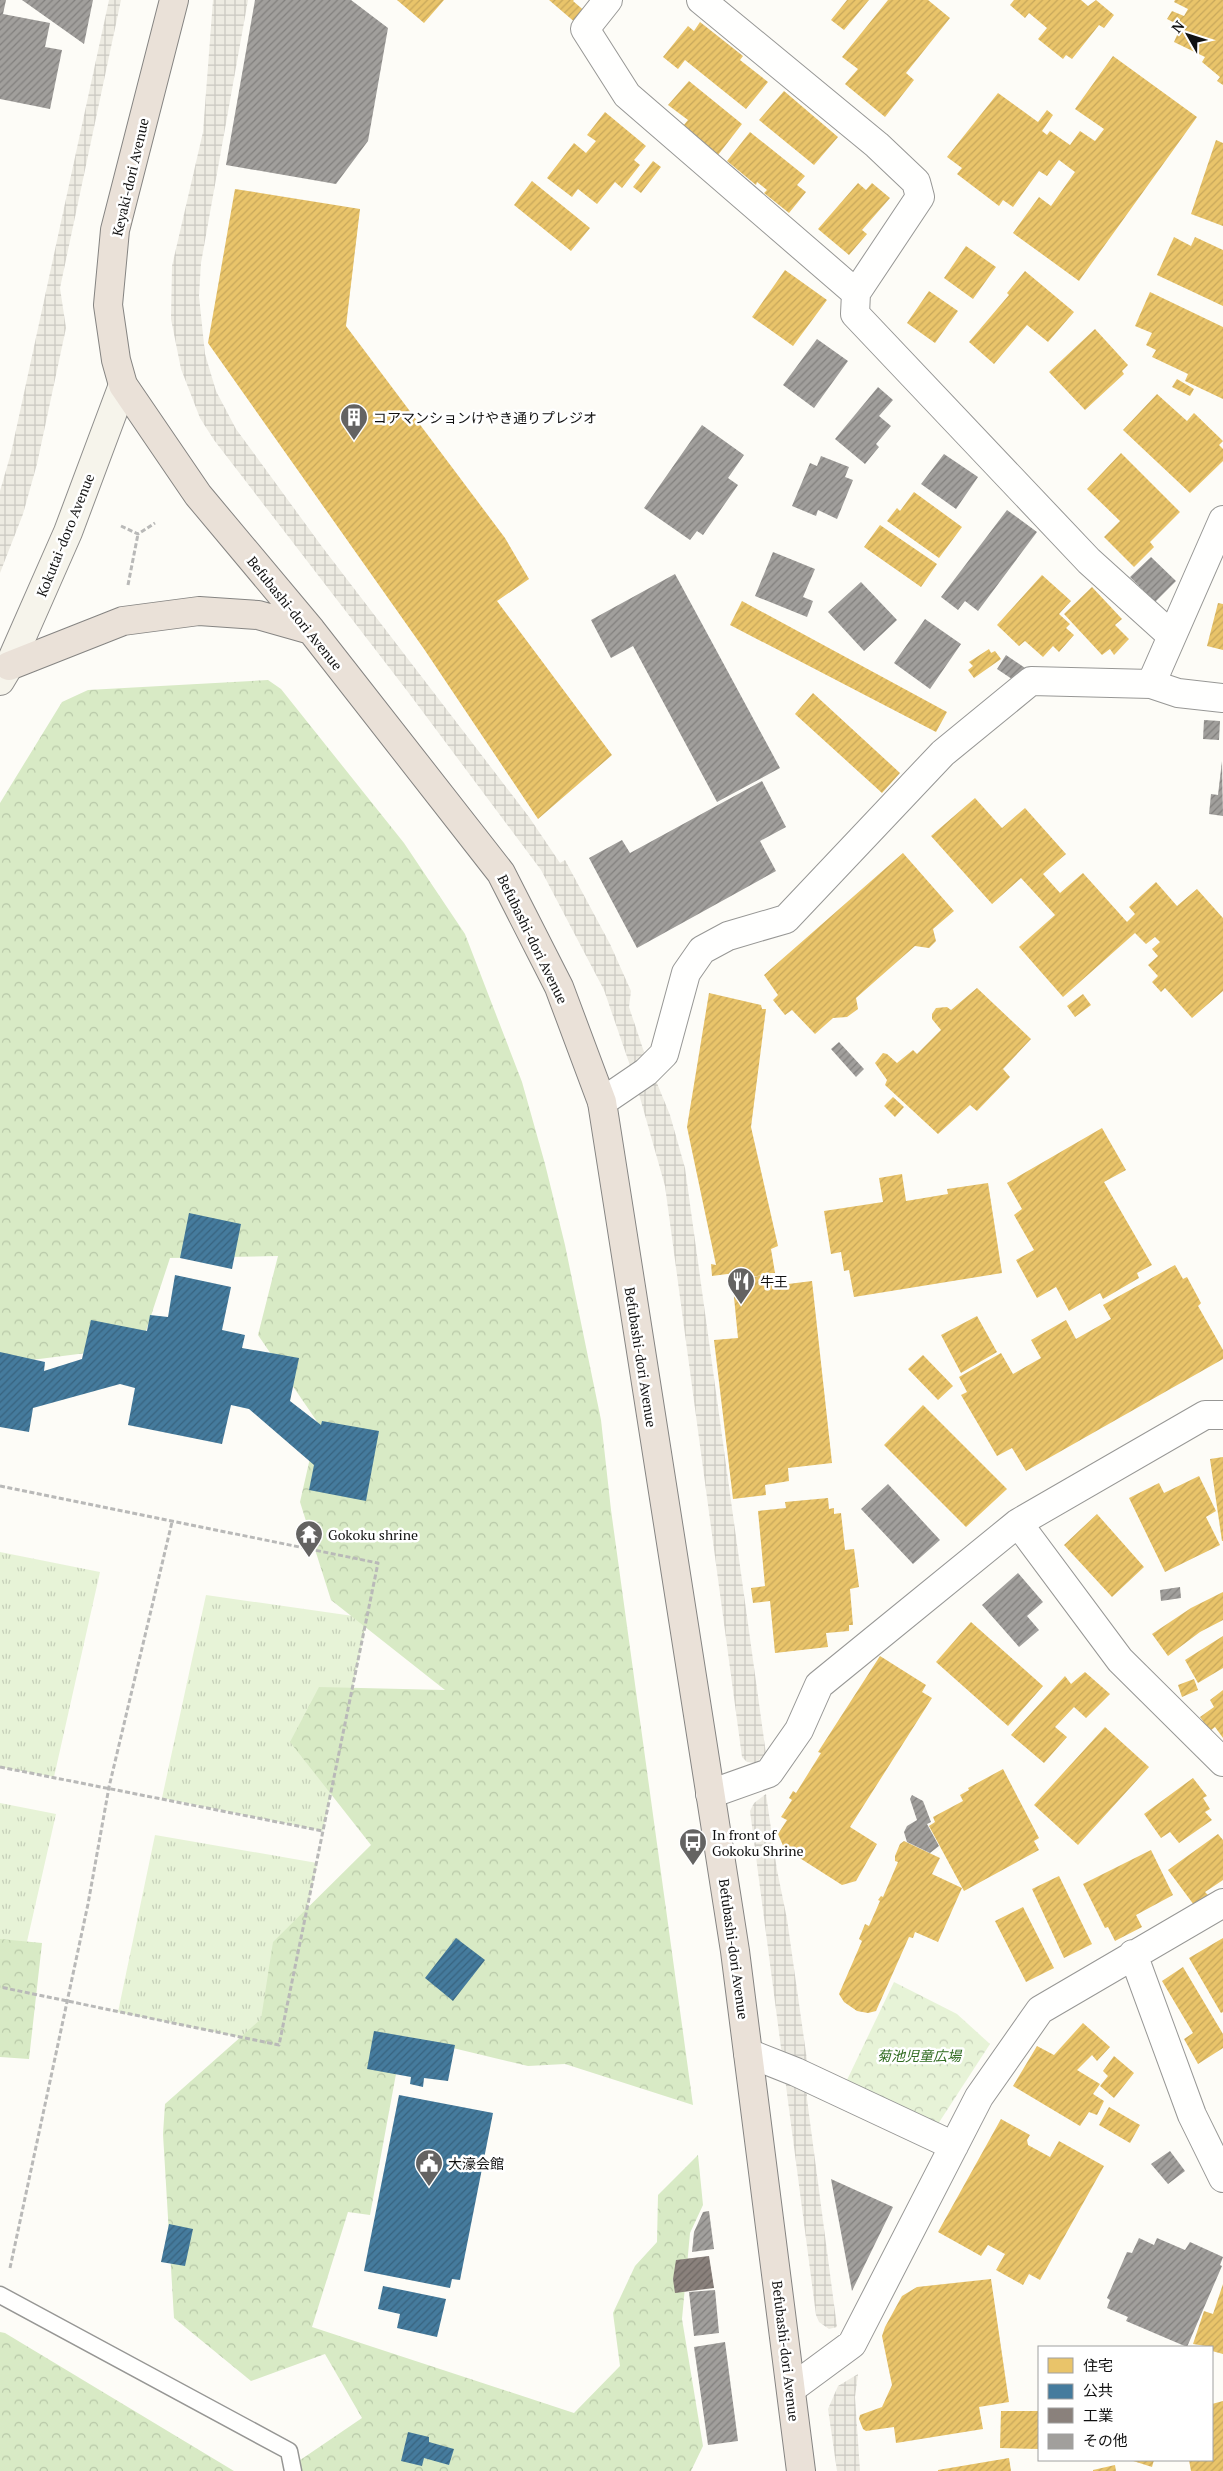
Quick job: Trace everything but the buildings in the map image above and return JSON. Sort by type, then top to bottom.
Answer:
[{"type":"highway","name":"Keyaki-dori Avenue","points":[[123,385],[116,360],[108,305],[115,230],[174,0]]},
{"type":"highway","name":"Befubashi-dori Avenue","points":[[123,385],[198,495],[310,630],[501,873],[559,987],[602,1102],[736,1951],[801,2471]]},
{"type":"highway","points":[[4,674],[123,621],[199,612],[258,615],[310,630]]},
{"type":"street","points":[[608,0],[585,29],[627,95],[856,293]]},
{"type":"street","points":[[701,0],[877,145],[916,182],[920,196],[856,293],[855,314],[1089,561],[1172,636]]},
{"type":"street","name":"Kokutai-doro Avenue","points":[[4,674],[71,524],[123,385]]},
{"type":"street","points":[[1151,684],[1223,520]]},
{"type":"street","points":[[602,1102],[646,1072],[664,1054],[686,973],[702,950],[728,936],[786,919],[944,753],[1031,681],[1151,684],[1178,693],[1223,698]]},
{"type":"street","points":[[710,1794],[769,1773],[799,1730],[819,1685],[1018,1523],[1204,1415],[1223,1415]]},
{"type":"street","points":[[1018,1523],[1120,1660],[1223,1762]]},
{"type":"street","points":[[791,2389],[852,2344],[980,2097],[1040,2010],[1223,1902]]},
{"type":"street","points":[[1134,1954],[1192,2115],[1223,2178]]},
{"type":"street","points":[[748,2053],[796,2072],[954,2146]]},
{"type":"lane","points":[[2,2295],[289,2451],[293,2471]]},
{"type":"path","points":[[128,586],[138,534],[155,522]]},
{"type":"path","points":[[121,526],[138,534]]},
{"type":"path","points":[[0,1486],[378,1563],[279,2045],[0,1987]]},
{"type":"path","points":[[2,2295],[88,1904],[109,1788],[172,1522]]},
{"type":"path","points":[[0,1767],[324,1831]]},
{"type":"green space","name":"Gokoku shrine","points":[[268,680],[281,689],[404,843],[465,934],[522,1082],[565,1245],[601,1420],[611,1510],[693,2105],[565,2064],[528,2066],[403,2036],[370,2215],[348,2212],[312,2327],[574,2413],[620,2366],[613,2313],[635,2266],[657,2242],[658,2195],[698,2155],[703,2205],[690,2233],[682,2319],[703,2446],[691,2471],[284,2471],[362,2418],[325,2354],[251,2381],[174,2318],[163,2134],[165,2104],[261,2019],[273,1942],[371,1845],[290,1742],[319,1687],[445,1690],[331,1600],[300,1502],[318,1423],[258,1335],[278,1256],[170,1258],[141,1346],[0,1364],[0,803],[62,702],[88,690]]},
{"type":"green space","points":[[0,1552],[100,1572],[54,1777],[0,1767]]},
{"type":"green space","points":[[206,1595],[367,1618],[323,1831],[162,1798]]},
{"type":"green space","points":[[0,1803],[56,1814],[16,1990],[0,1987]]},
{"type":"green space","points":[[155,1835],[317,1863],[279,2045],[118,2012]]},
{"type":"green space","points":[[0,1939],[42,1943],[29,2059],[0,2057]]},
{"type":"green space","name":"菊池児童広場","points":[[894,1982],[957,2014],[990,2044],[938,2124],[847,2080]]},
{"type":"green space","points":[[0,2332],[5,2333],[234,2471],[0,2471]]},
{"type":"shaded area","points":[[109,0],[121,0],[60,288],[66,328],[37,464],[23,514],[0,573],[0,491],[11,453]]},
{"type":"shaded area","points":[[213,0],[248,0],[201,263],[199,296],[205,354],[216,391],[236,429],[323,548],[529,817],[560,863],[565,860],[610,944],[631,991],[629,1007],[643,1049],[670,1115],[685,1168],[766,1754],[755,1763],[747,1762],[742,1757],[665,1186],[635,1080],[604,990],[541,870],[408,692],[214,440],[200,418],[181,369],[171,319],[172,266],[203,132]]},
{"type":"shaded area","points":[[766,1794],[777,1870],[787,1919],[807,2060],[807,2099],[837,2327],[829,2329],[819,2322],[816,2315],[750,1811],[754,1803]]},
{"type":"shaded area","points":[[858,2374],[855,2397],[860,2471],[837,2471],[828,2409],[838,2386]]},
{"type":"place","name":"コアマンションけやき通りプレジオ","points":[[354,441]]},
{"type":"place","name":"牛王","points":[[741,1305]]},
{"type":"place","name":"Gokoku shrine","points":[[309,1558]]},
{"type":"place","name":"In front of Gokoku Shrine","points":[[693,1866]]},
{"type":"place","name":"大濠会館","points":[[429,2187]]}]
